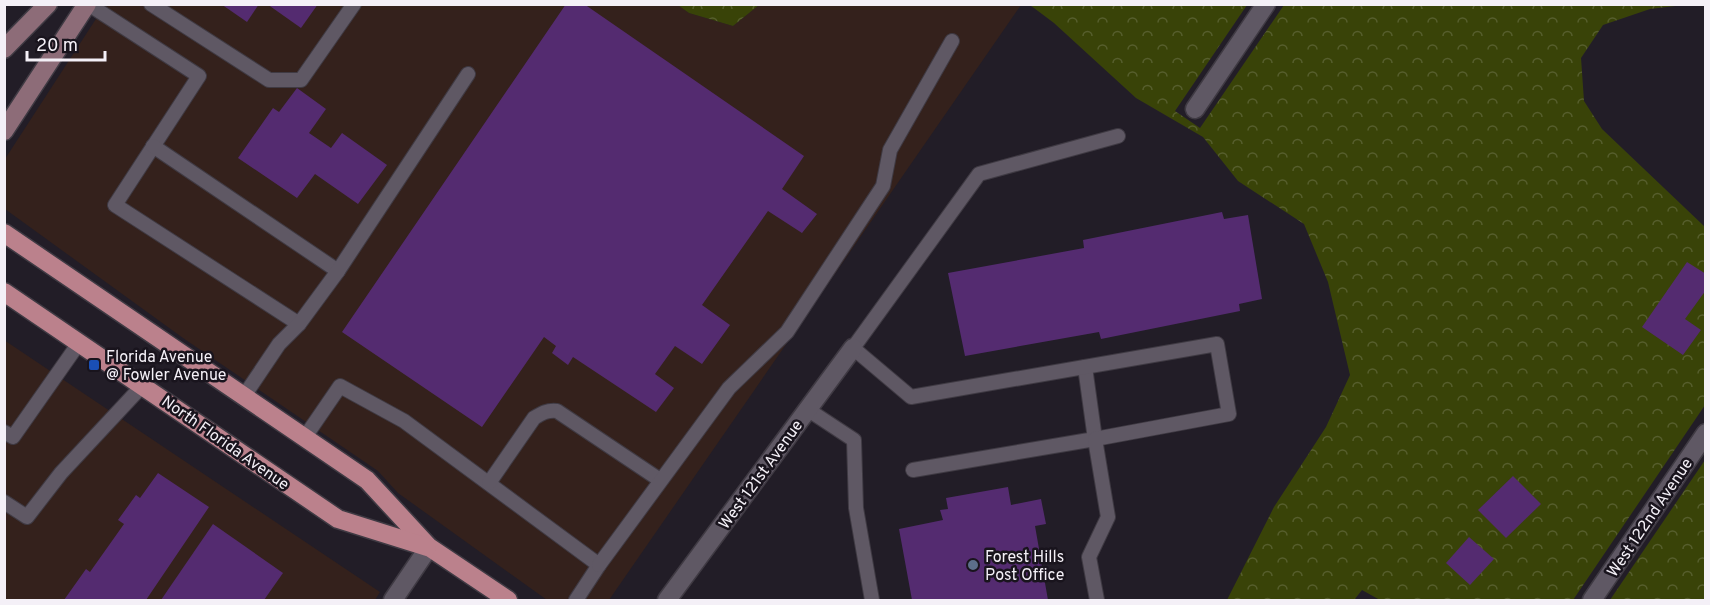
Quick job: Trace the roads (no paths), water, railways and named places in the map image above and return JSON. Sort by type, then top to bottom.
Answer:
[{"type":"main road","name":"North Florida Avenue","points":[[4,233],[367,480],[429,547],[508,600]]},
{"type":"main road","name":"North Florida Avenue","points":[[4,292],[338,519],[429,547]]},
{"type":"street","points":[[4,49],[48,4]]},
{"type":"street","points":[[4,132],[87,4]]},
{"type":"street","points":[[1195,109],[1266,4]]},
{"type":"street","name":"West 121st Avenue","points":[[668,600],[853,348]]},
{"type":"street","name":"West 122nd Avenue","points":[[1592,600],[1706,433]]},
{"type":"street","points":[[393,600],[429,547]]},
{"type":"lane","points":[[87,4],[199,76],[115,205],[299,324]]},
{"type":"lane","points":[[151,4],[269,80],[301,80],[354,4]]},
{"type":"lane","points":[[576,600],[660,480],[729,388],[787,332],[883,186],[891,150],[952,41]]},
{"type":"lane","points":[[244,396],[279,344],[299,324],[338,272],[468,74]]},
{"type":"lane","points":[[913,470],[1228,414],[1217,344],[911,397],[853,348],[980,174],[1118,136]]},
{"type":"lane","points":[[153,146],[338,272]]},
{"type":"lane","points":[[4,432],[13,437],[79,343]]},
{"type":"lane","points":[[1085,367],[1108,517],[1089,556],[1097,600]]},
{"type":"lane","points":[[4,502],[27,517],[61,473],[143,385]]},
{"type":"lane","points":[[305,437],[340,386],[404,420],[600,565]]},
{"type":"lane","points":[[807,409],[854,440],[856,508],[872,600]]},
{"type":"lane","points":[[489,483],[534,418],[551,410],[557,411],[660,480]]},
{"type":"place","name":"Florida Avenue @ Fowler Avenue","points":[[94,365]]},
{"type":"place","name":"Forest Hills Post Office","points":[[973,565]]}]
